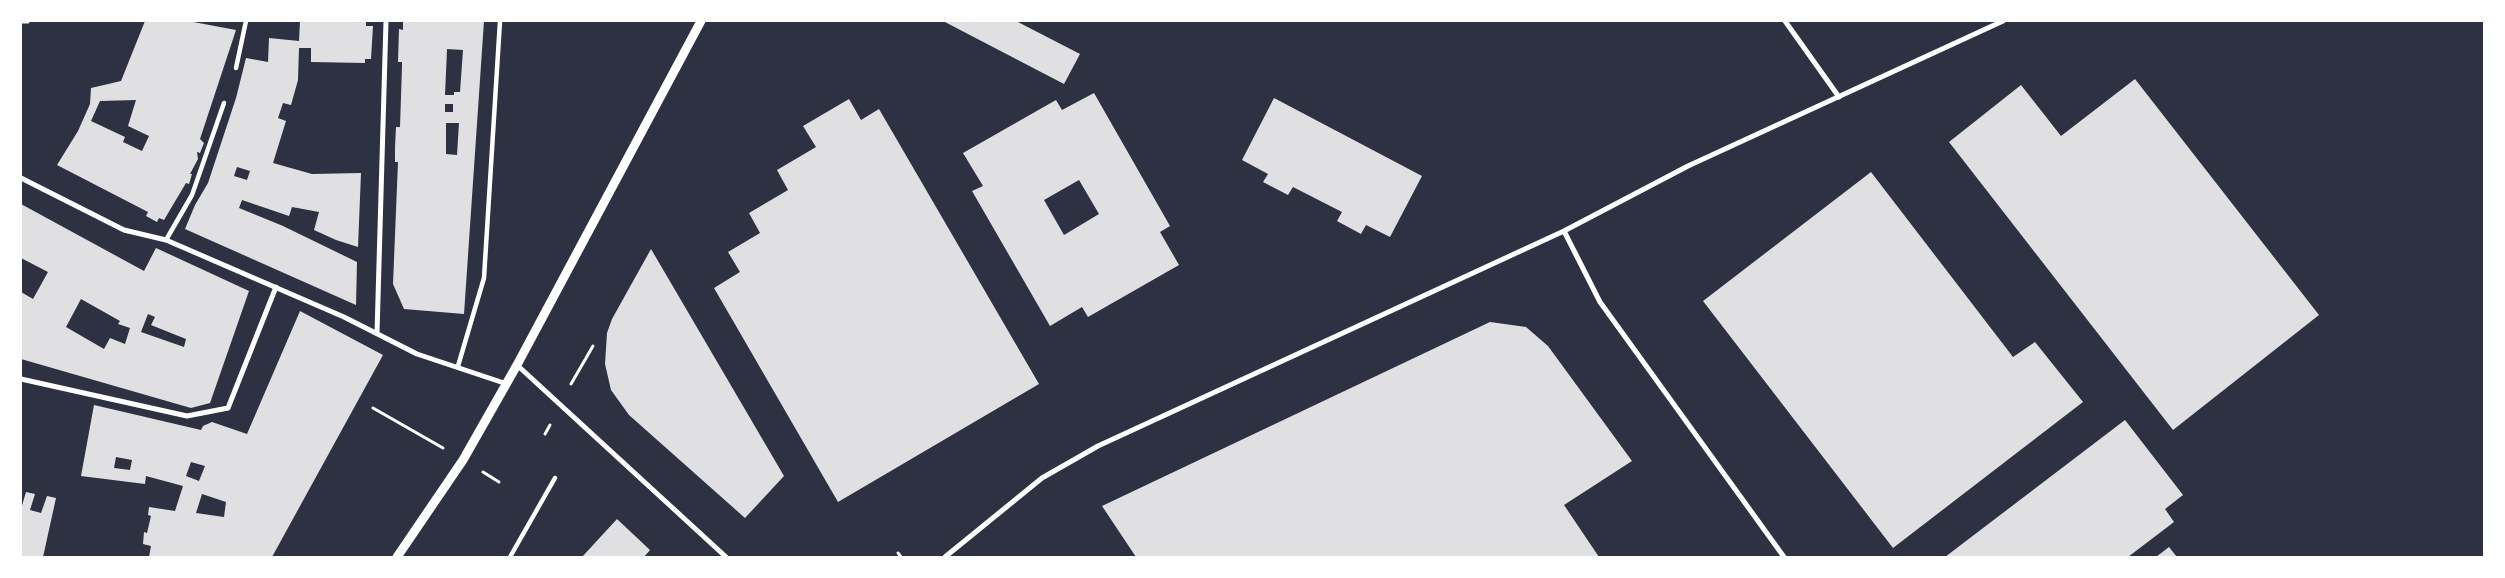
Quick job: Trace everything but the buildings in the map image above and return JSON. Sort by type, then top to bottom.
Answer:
[{"type":"street","points":[[236,68],[246,21]]},
{"type":"street","points":[[377,332],[386,21]]},
{"type":"street","points":[[458,366],[484,278],[500,21]]},
{"type":"street","points":[[398,557],[462,460],[507,384],[701,21]]},
{"type":"street","points":[[1785,21],[1839,97]]},
{"type":"street","points":[[945,557],[1042,478],[1098,446],[1564,231],[1688,166],[2003,21]]},
{"type":"street","points":[[166,240],[192,195],[224,103]]},
{"type":"street","points":[[21,178],[124,230],[166,240],[377,332],[417,354],[458,366],[507,384]]},
{"type":"street","points":[[1564,231],[1600,302],[1784,557]]},
{"type":"street","points":[[21,379],[187,416],[228,408],[276,287]]},
{"type":"street","points":[[517,365],[726,557]]},
{"type":"street","points":[[510,557],[555,478]]},
{"type":"path","points":[[21,22],[28,22]]},
{"type":"path","points":[[373,408],[402,423],[499,482]]},
{"type":"path","points":[[898,553],[901,557]]}]
